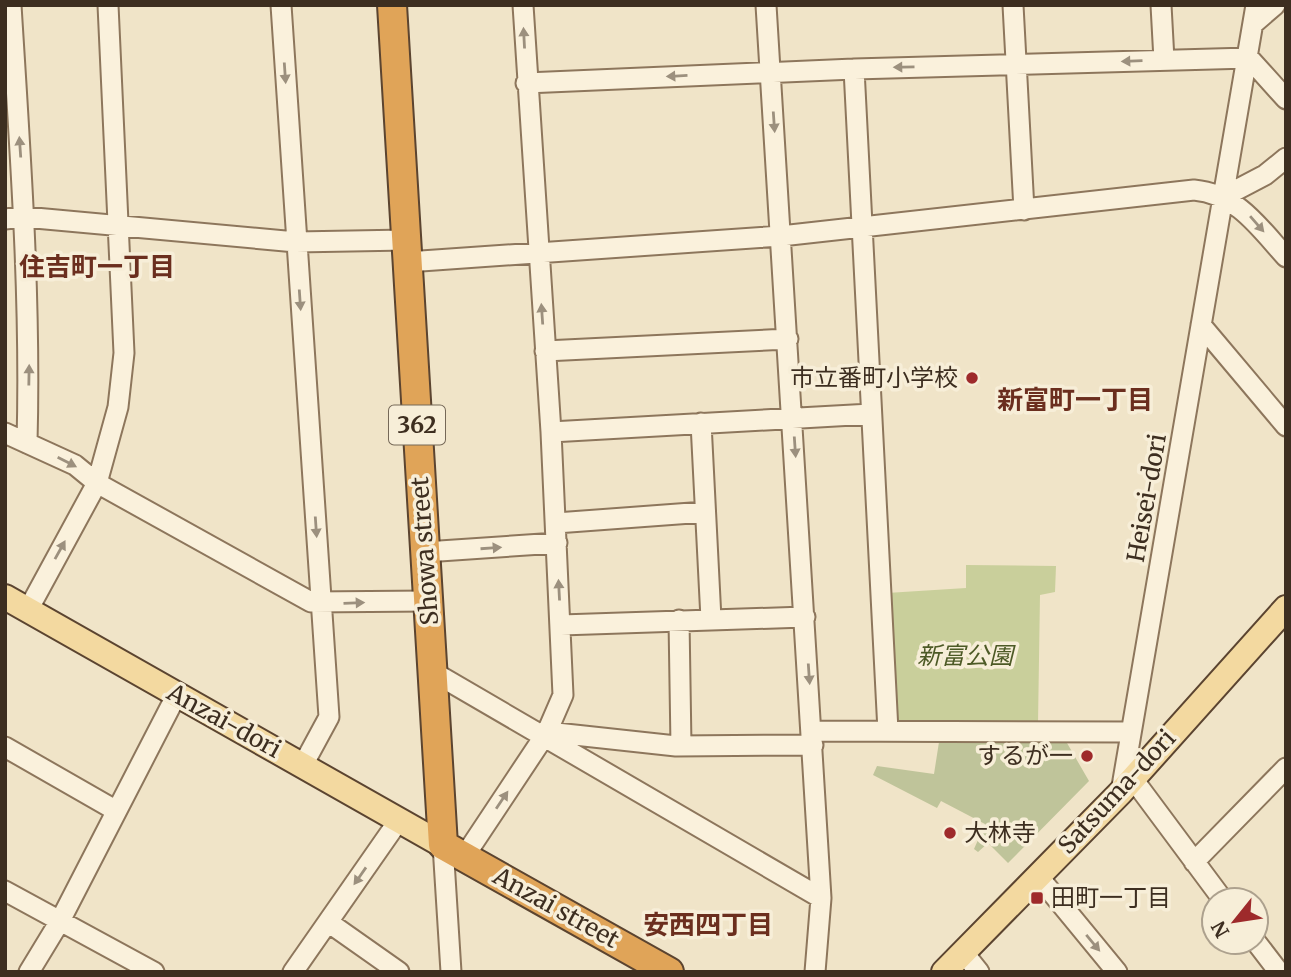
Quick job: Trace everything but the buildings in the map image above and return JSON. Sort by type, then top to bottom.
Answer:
[{"type":"highway","name":"Showa street","points":[[392,5],[433,672],[454,851]]},
{"type":"main road","name":"Anzai-dori","points":[[5,597],[668,972]]},
{"type":"main road","name":"Satsuma-dori","points":[[944,972],[1127,785],[1286,608]]},
{"type":"street","points":[[11,5],[15,218],[29,366],[27,443]]},
{"type":"street","points":[[27,610],[97,483],[118,407],[124,353],[108,5]]},
{"type":"street","points":[[281,5],[329,717],[303,765]]},
{"type":"street","points":[[451,972],[454,851],[545,735],[563,695],[551,432],[526,83],[523,5]]},
{"type":"street","points":[[766,5],[813,738],[821,898],[815,972]]},
{"type":"street","points":[[1013,5],[1024,210]]},
{"type":"street","points":[[1161,5],[1164,60]]},
{"type":"street","points":[[1254,15],[1275,5]]},
{"type":"street","name":"Heisei-dori","points":[[1127,785],[1131,732],[1249,58],[1254,15]]},
{"type":"street","points":[[526,83],[854,68],[1249,58],[1286,99]]},
{"type":"street","points":[[854,68],[888,731]]},
{"type":"street","points":[[1223,197],[1265,176],[1286,158]]},
{"type":"street","points":[[15,218],[406,251],[538,253],[781,236],[1194,190],[1210,191],[1245,210],[1286,257]]},
{"type":"street","points":[[1202,325],[1286,426]]},
{"type":"street","points":[[545,351],[788,339]]},
{"type":"street","points":[[551,432],[871,414]]},
{"type":"street","points":[[701,423],[711,619]]},
{"type":"street","points":[[5,433],[75,465],[97,483],[299,595],[321,604],[428,601]]},
{"type":"street","points":[[556,523],[705,512]]},
{"type":"street","points":[[425,552],[557,544]]},
{"type":"street","points":[[561,625],[805,617]]},
{"type":"street","points":[[679,620],[681,746]]},
{"type":"street","points":[[433,672],[821,898]]},
{"type":"street","points":[[29,972],[60,921],[177,694]]},
{"type":"street","points":[[545,735],[681,746],[888,731],[1131,732]]},
{"type":"street","points":[[5,747],[115,810]]},
{"type":"street","points":[[1194,862],[1286,768]]},
{"type":"street","points":[[1127,785],[1212,886]]},
{"type":"street","points":[[293,972],[399,820]]},
{"type":"street","points":[[1038,876],[1117,972]]},
{"type":"street","points":[[5,891],[154,972]]},
{"type":"street","points":[[328,922],[399,972]]},
{"type":"street","points":[[963,952],[979,972]]},
{"type":"street","points":[[1267,956],[1279,972]]},
{"type":"green space","name":"新富公園","points":[[966,565],[1056,566],[1055,592],[1040,595],[1038,723],[902,724],[892,713],[887,593],[966,588]]},
{"type":"green space","points":[[939,742],[1067,743],[1089,781],[1008,863],[988,843],[978,852],[974,849],[985,824],[941,801],[937,808],[873,775],[877,766],[934,774]]},
{"type":"place","name":"市立番町小学校","points":[[972,378]]},
{"type":"place","name":"するが一","points":[[1087,756]]},
{"type":"place","name":"大林寺","points":[[950,833]]},
{"type":"place","name":"田町一丁目","points":[[1037,898]]},
{"type":"district","name":"住吉町一丁目","points":[[97,267]]},
{"type":"district","name":"新富町一丁目","points":[[1075,400]]},
{"type":"district","name":"安西四丁目","points":[[708,925]]}]
